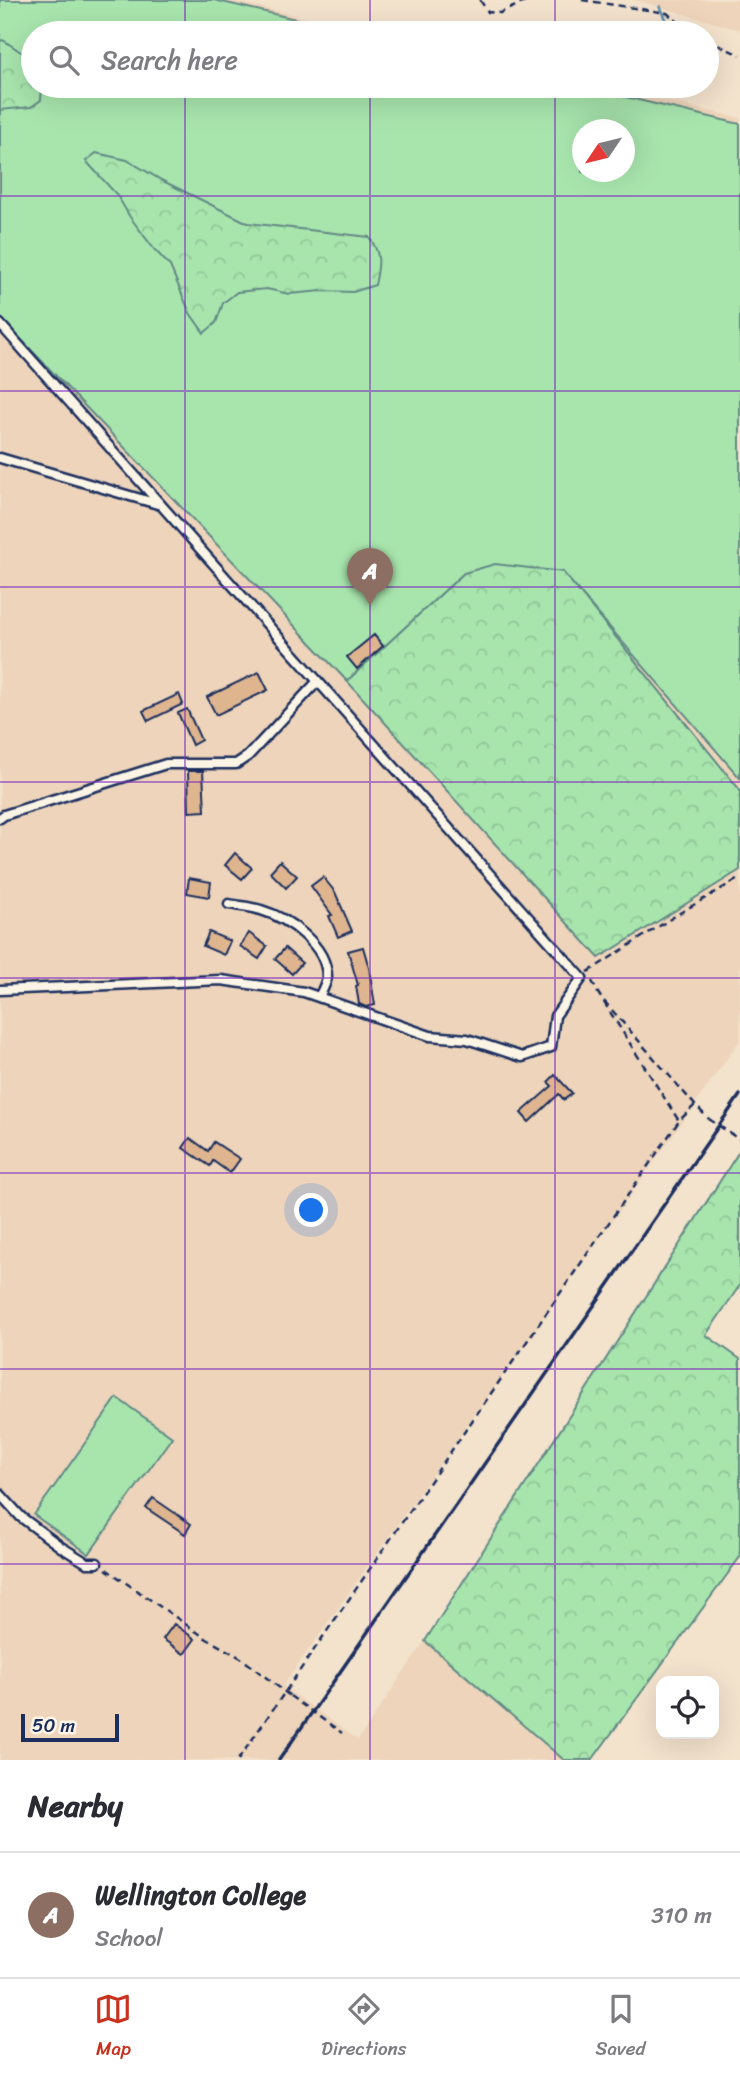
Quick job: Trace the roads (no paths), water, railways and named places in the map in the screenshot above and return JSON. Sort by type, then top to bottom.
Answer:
[{"type":"lane","points":[[0,324],[582,978],[555,1016],[551,1047],[522,1057],[467,1039],[430,1036],[304,992],[221,980],[0,990]]},
{"type":"lane","points":[[0,458],[161,505]]},
{"type":"lane","points":[[0,818],[17,810],[166,764],[236,764],[248,756],[317,682]]},
{"type":"lane","points":[[229,904],[262,910],[282,919],[308,939],[321,956],[327,976],[319,997]]},
{"type":"lane","points":[[0,1493],[21,1517],[61,1547],[87,1563],[97,1563]]},
{"type":"waterway","points":[[660,7],[666,21]]},
{"type":"railway","points":[[279,1760],[740,1095]]},
{"type":"place","name":"Wellington College","points":[[370,606]]}]
